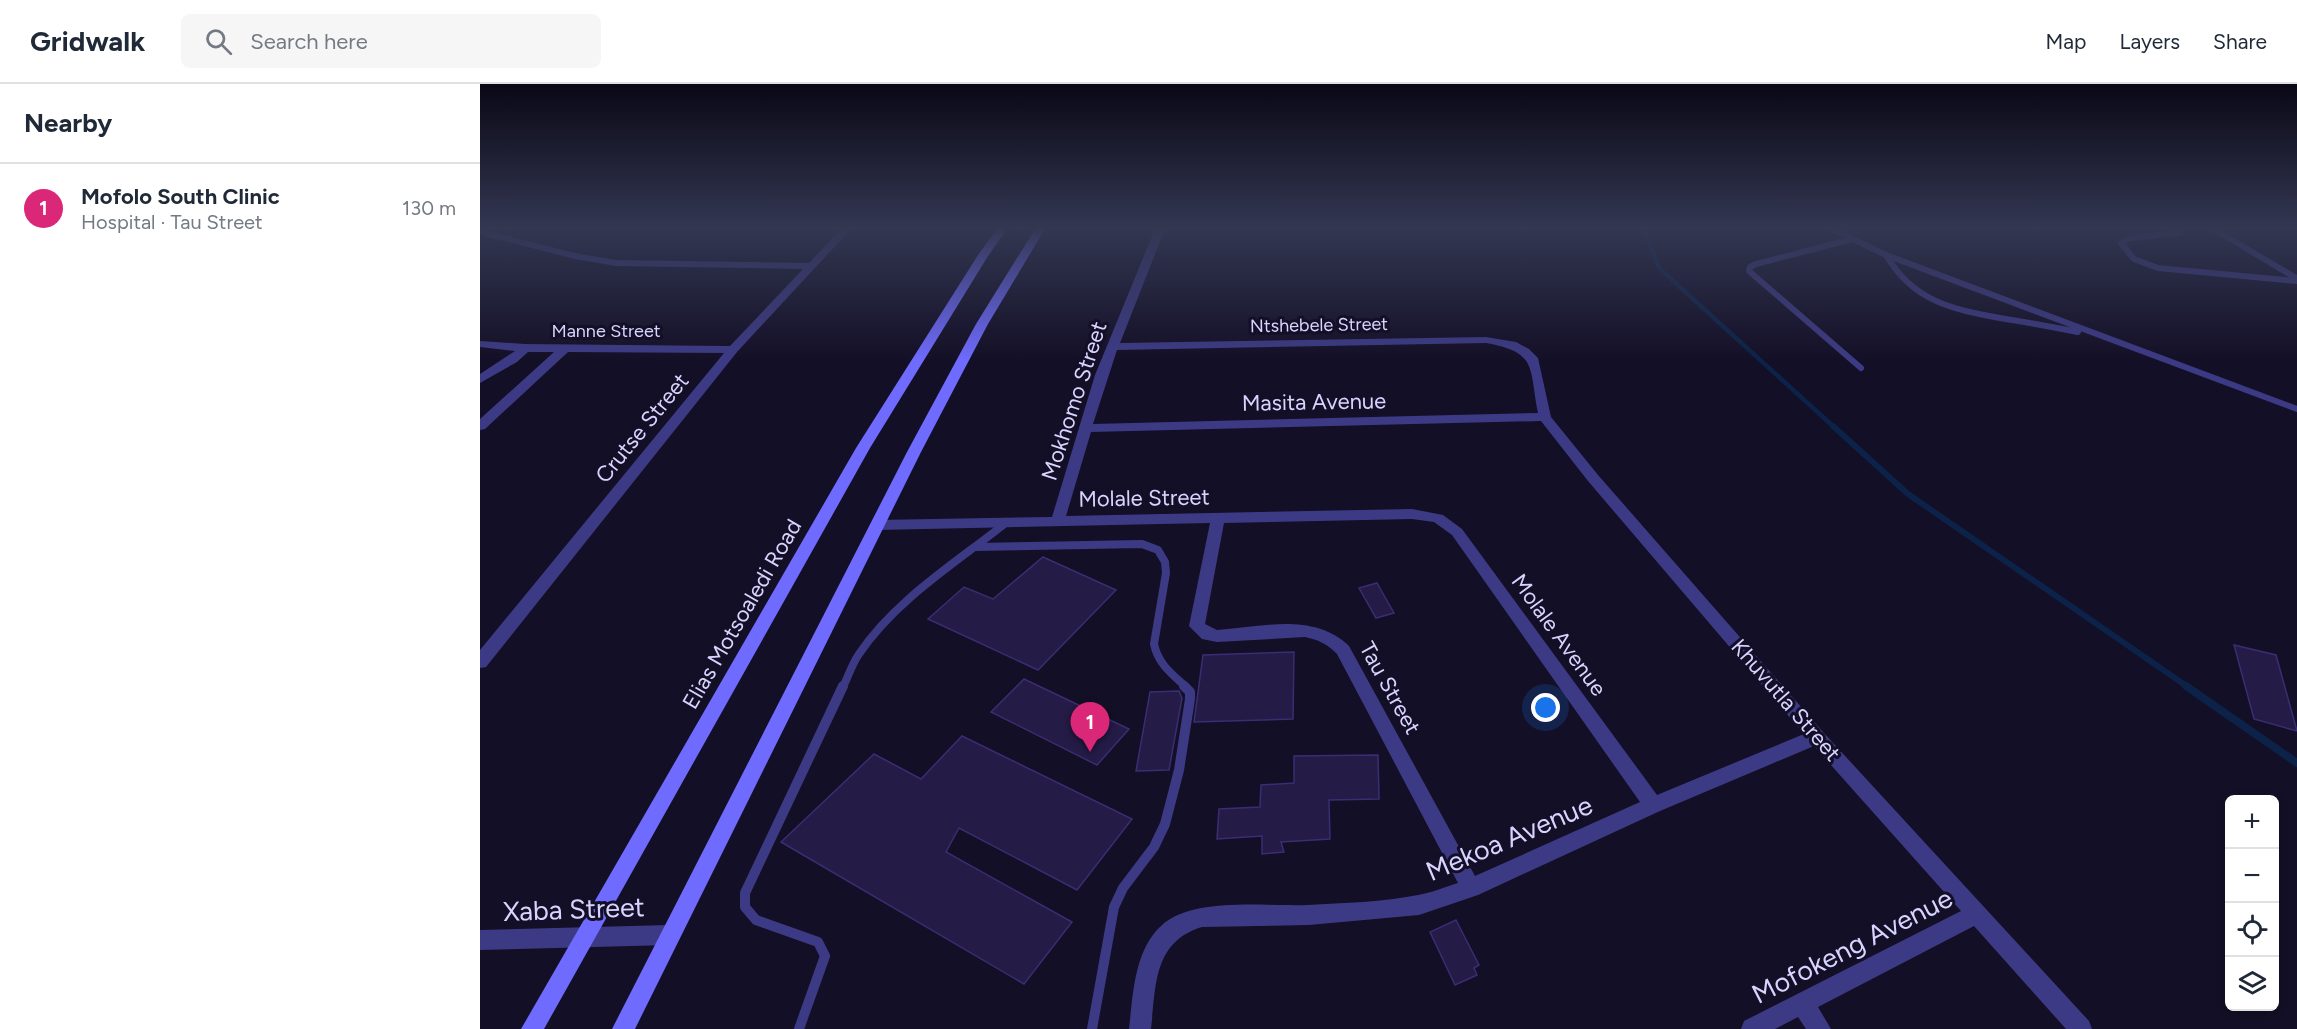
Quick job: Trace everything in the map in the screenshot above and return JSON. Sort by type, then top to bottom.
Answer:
[{"type":"main road","name":"Elias Motsoaledi Road","points":[[532,1029],[863,448],[972,273]]},
{"type":"main road","points":[[623,1029],[877,525],[982,324],[1013,273]]},
{"type":"street","name":"Crutse Street","points":[[480,662],[733,350],[804,273]]},
{"type":"street","name":"Mokhomo Street","points":[[1058,520],[1112,347],[1142,273]]},
{"type":"street","name":"Ntshebele Street","points":[[1112,347],[1486,340],[1512,344],[1525,351]]},
{"type":"street","name":"Manne Street","points":[[480,345],[525,348],[733,350]]},
{"type":"street","points":[[480,379],[513,359],[525,348]]},
{"type":"street","points":[[480,426],[564,348]]},
{"type":"street","name":"Khuvutla Street","points":[[1525,351],[1534,361],[1545,417],[1593,478],[1817,736],[2081,1029]]},
{"type":"street","name":"Masita Avenue","points":[[1085,428],[1545,417]]},
{"type":"street","name":"Molale Street","points":[[877,525],[1412,514]]},
{"type":"street","name":"Molale Avenue","points":[[1412,514],[1438,519],[1456,532],[1653,805]]},
{"type":"street","name":"Tau Street","points":[[1218,518],[1196,620],[1201,631],[1217,636],[1302,631],[1332,638],[1343,650],[1471,888]]},
{"type":"street","name":"Mekoa Avenue","points":[[1140,1029],[1149,962],[1164,937],[1185,920],[1202,917],[1309,915],[1419,905],[1471,888],[1653,805],[1817,736]]},
{"type":"street","name":"Mofokeng Avenue","points":[[1752,1029],[1977,914]]},
{"type":"street","name":"Xaba Street","points":[[480,940],[669,935]]},
{"type":"street","points":[[1802,1004],[1820,1029]]},
{"type":"lane","points":[[1750,273],[1861,368]]},
{"type":"lane","points":[[1896,273],[1938,303],[1953,309],[2098,335]]},
{"type":"lane","points":[[1934,273],[2297,409]]},
{"type":"lane","points":[[2217,273],[2297,280]]},
{"type":"lane","points":[[800,1029],[825,956],[818,942],[756,920],[745,907],[745,893],[858,655],[875,632],[896,611],[1007,522]]},
{"type":"lane","points":[[975,547],[1142,544],[1156,548],[1162,553],[1166,568],[1154,644],[1155,653],[1170,674],[1190,692],[1190,699],[1169,811],[1159,839],[1125,884],[1114,907],[1098,1007],[1092,1029]]},
{"type":"building","points":[[1043,557],[1116,590],[1038,670],[928,619],[964,587],[993,599]]},
{"type":"building","points":[[1377,583],[1394,613],[1376,618],[1359,588]]},
{"type":"building","points":[[2234,645],[2276,655],[2297,731],[2254,719]]},
{"type":"building","points":[[1294,652],[1293,719],[1194,722],[1203,655]]},
{"type":"building","points":[[1024,679],[1129,729],[1097,765],[991,712]]},
{"type":"building","points":[[1179,691],[1182,698],[1169,770],[1136,771],[1150,692]]},
{"type":"building","points":[[962,736],[1132,819],[1077,890],[959,828],[946,852],[1072,922],[1024,984],[781,842],[874,754],[921,779]]},
{"type":"building","points":[[1378,755],[1379,799],[1329,800],[1330,839],[1281,842],[1284,852],[1262,854],[1262,836],[1217,839],[1219,809],[1260,807],[1261,785],[1294,783],[1294,756]]},
{"type":"building","points":[[1456,920],[1479,965],[1474,968],[1477,975],[1455,985],[1430,932]]},
{"type":"waterway","points":[[1665,273],[1834,427]]},
{"type":"waterway","points":[[1833,426],[1908,494],[2188,687]]},
{"type":"waterway","points":[[2186,686],[2297,763]]},
{"type":"place","name":"Mofolo South Clinic","points":[[1090,752]]}]
